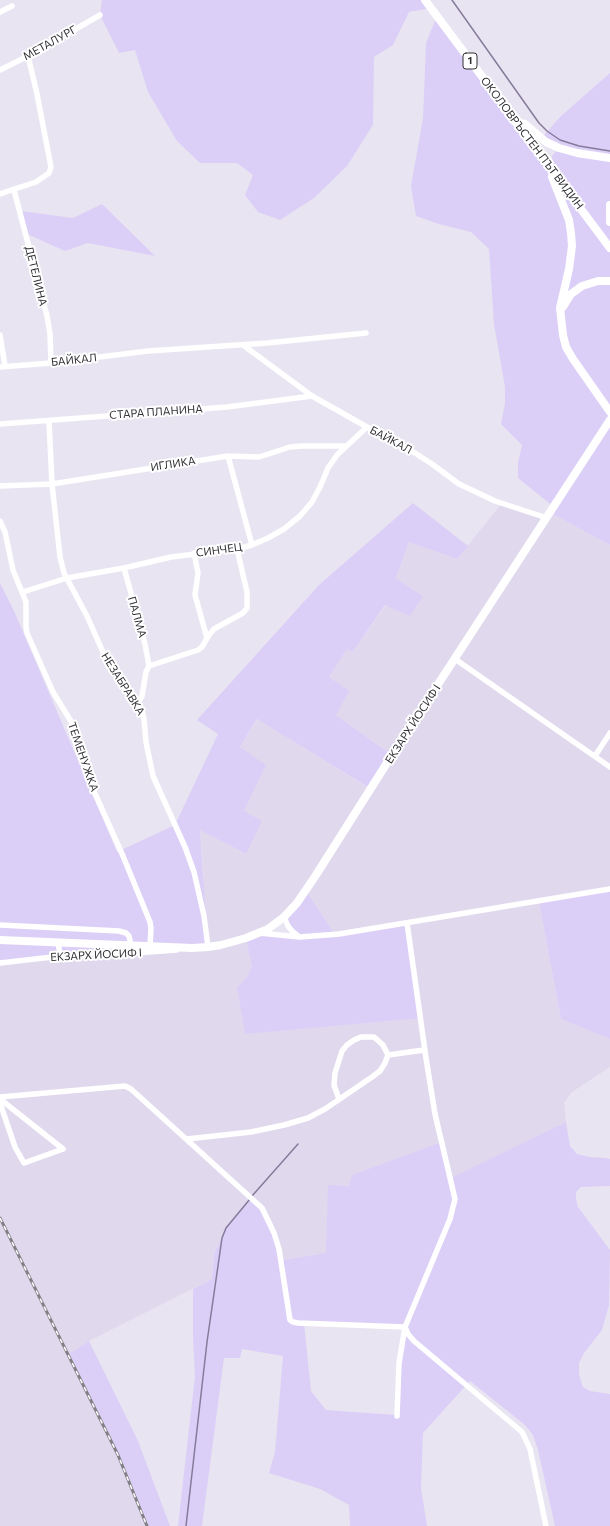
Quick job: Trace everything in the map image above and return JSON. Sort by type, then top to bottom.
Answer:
[{"type":"main road","name":"ОКОЛОВРЪСТЕН ПЪТ ВИДИН","points":[[425,0],[610,248]]},
{"type":"main road","points":[[515,122],[525,124],[546,142],[559,148],[577,154],[610,158]]},
{"type":"main road","points":[[528,140],[554,181],[569,220],[572,246],[569,269],[560,308],[561,322]]},
{"type":"main road","points":[[610,205],[610,222]]},
{"type":"main road","points":[[610,280],[598,281],[582,286],[571,294],[560,313],[563,335],[570,353],[610,412]]},
{"type":"main road","points":[[599,396],[610,400]]},
{"type":"main road","name":"ЕКЗАРХ ЙОСИФ I","points":[[1,940],[192,948],[208,947],[234,942],[259,933],[268,929],[284,918],[297,903],[316,875],[610,420]]},
{"type":"street","points":[[0,12],[12,6]]},
{"type":"street","name":"МЕТАЛУРГ","points":[[0,70],[28,56],[100,15]]},
{"type":"street","points":[[0,194],[36,182],[49,173],[51,167],[28,56]]},
{"type":"street","name":"ДЕТЕЛИНА","points":[[14,190],[50,334],[51,363]]},
{"type":"street","name":"БАЙКАЛ","points":[[3,366],[51,363],[148,351],[243,345],[366,333]]},
{"type":"street","points":[[0,335],[3,366]]},
{"type":"street","name":"БАЙКАЛ","points":[[243,345],[312,396],[415,453],[459,484],[495,501],[547,518]]},
{"type":"street","name":"СТАРА ПЛАНИНА","points":[[0,424],[227,407],[312,396]]},
{"type":"street","name":"НЕЗАБРАВКА","points":[[49,421],[52,484],[62,567],[88,616],[106,658],[142,711],[146,742],[153,776],[185,847],[194,872],[204,916],[208,947]]},
{"type":"street","name":"СИНЧЕЦ","points":[[23,592],[67,578],[124,568],[171,557],[194,553],[237,549],[252,545],[284,529],[300,516],[312,502],[337,455],[367,427]]},
{"type":"street","name":"ИГЛИКА","points":[[0,486],[52,484],[228,456],[259,457],[284,449],[302,446],[346,446]]},
{"type":"street","points":[[228,456],[252,545]]},
{"type":"street","name":"ТЕМЕНУЖКА","points":[[0,521],[5,532],[13,570],[26,602],[26,626],[29,638],[53,692],[72,723],[88,778],[123,856],[150,922],[151,928],[148,946]]},
{"type":"street","points":[[137,704],[142,696],[146,672],[149,666],[198,650],[202,647],[214,629],[243,613],[247,608],[247,592],[237,549]]},
{"type":"street","points":[[194,553],[198,573],[195,595],[207,638]]},
{"type":"street","name":"ПАЛМА","points":[[124,568],[145,644],[149,666]]},
{"type":"street","points":[[455,659],[610,767]]},
{"type":"street","points":[[595,756],[610,733]]},
{"type":"street","points":[[259,933],[300,937],[339,934],[610,889]]},
{"type":"street","points":[[284,918],[291,929],[300,937]]},
{"type":"street","points":[[396,1416],[399,1363],[404,1327],[450,1219],[455,1199],[435,1114],[424,1050],[407,923]]},
{"type":"street","points":[[0,925],[119,931],[126,933],[129,936],[131,945]]},
{"type":"street","points":[[58,942],[60,955]]},
{"type":"street","name":"ЕКЗАРХ ЙОСИФ I","points":[[0,963],[60,955],[87,953],[168,952],[192,948]]},
{"type":"street","points":[[187,1139],[251,1132],[308,1118],[324,1109],[339,1099],[376,1074],[385,1063],[388,1055],[383,1045],[374,1037],[361,1037],[354,1040],[342,1051],[334,1085],[339,1099]]},
{"type":"street","points":[[388,1055],[424,1050]]},
{"type":"street","points":[[0,1098],[125,1086],[131,1089],[256,1202],[266,1215],[279,1249],[290,1320],[298,1323],[404,1327]]},
{"type":"street","points":[[0,1098],[63,1149],[24,1163],[15,1147],[0,1103]]},
{"type":"street","points":[[404,1327],[414,1341],[522,1432],[530,1449],[546,1526]]},
{"type":"shaded area","points":[[102,0],[425,0],[431,8],[409,12],[393,45],[374,57],[373,125],[347,166],[314,198],[280,220],[258,212],[245,195],[253,175],[237,163],[200,163],[177,141],[148,92],[135,50],[119,53],[100,15]]},
{"type":"shaded area","points":[[437,16],[557,177],[552,163],[552,156],[559,148],[542,139],[561,116],[610,73],[610,545],[551,513],[554,507],[518,478],[518,463],[522,445],[501,424],[505,403],[505,387],[494,324],[489,249],[471,232],[439,224],[416,216],[411,186],[423,118],[426,43]]},
{"type":"shaded area","points":[[102,204],[155,256],[88,243],[65,251],[25,233],[20,211],[73,218]]},
{"type":"shaded area","points":[[413,503],[468,546],[457,559],[409,542],[396,578],[423,596],[410,616],[385,605],[353,652],[347,649],[329,677],[349,691],[336,715],[392,755],[371,789],[257,719],[240,747],[266,765],[244,811],[262,821],[246,854],[200,830],[208,947],[87,953],[0,963],[0,583],[14,611],[117,852],[175,825],[218,734],[197,720],[319,585]]},
{"type":"shaded area","points":[[502,503],[547,518],[551,513],[610,545],[610,889],[539,902],[561,1019],[610,1039],[610,1067],[572,1092],[564,1103],[566,1122],[451,1179],[340,1186],[326,1253],[281,1260],[251,1198],[226,1228],[214,1254],[212,1279],[89,1341],[69,1354],[118,1455],[147,1526],[0,1526],[0,963],[204,878],[200,829],[245,854],[244,811],[265,765],[240,747],[258,719],[370,789],[392,755],[336,715],[329,677],[347,649],[353,652],[386,605],[423,596],[396,578],[409,542],[457,559]],"holes":[[[306,890],[335,935],[237,989],[247,977],[268,929]]]},
{"type":"shaded area","points":[[610,889],[610,1039],[561,1019],[539,902]]},
{"type":"shaded area","points":[[306,890],[335,935],[407,923],[420,1018],[245,1034],[237,988],[247,977],[252,967],[246,938],[259,933],[299,937],[284,917]]},
{"type":"shaded area","points":[[566,1122],[570,1146],[577,1154],[610,1159],[610,1186],[581,1187],[576,1192],[576,1199],[578,1207],[610,1250],[609,1305],[602,1330],[584,1353],[579,1363],[579,1375],[583,1387],[590,1391],[610,1394],[610,1526],[555,1526],[538,1450],[533,1435],[525,1425],[470,1381],[423,1433],[421,1488],[427,1526],[350,1526],[349,1505],[320,1489],[269,1473],[275,1452],[283,1356],[242,1349],[240,1358],[224,1358],[202,1526],[178,1526],[195,1376],[193,1289],[212,1279],[214,1254],[226,1228],[251,1198],[262,1208],[282,1260],[326,1253],[328,1185],[349,1186],[352,1175],[442,1142],[451,1178]],"holes":[[[304,1323],[404,1327],[396,1415],[326,1410],[311,1391]]]},
{"type":"shaded area","points":[[89,1341],[138,1441],[170,1526],[147,1526],[118,1455],[69,1354]]},
{"type":"waterway","points":[[452,0],[539,123],[547,131],[560,140],[579,146],[610,151]]},
{"type":"waterway","points":[[252,1196],[298,1144]]},
{"type":"waterway","points":[[186,1526],[207,1342],[222,1238],[226,1228],[250,1199]]},
{"type":"railway","points":[[0,1218],[118,1455],[147,1526]]}]
